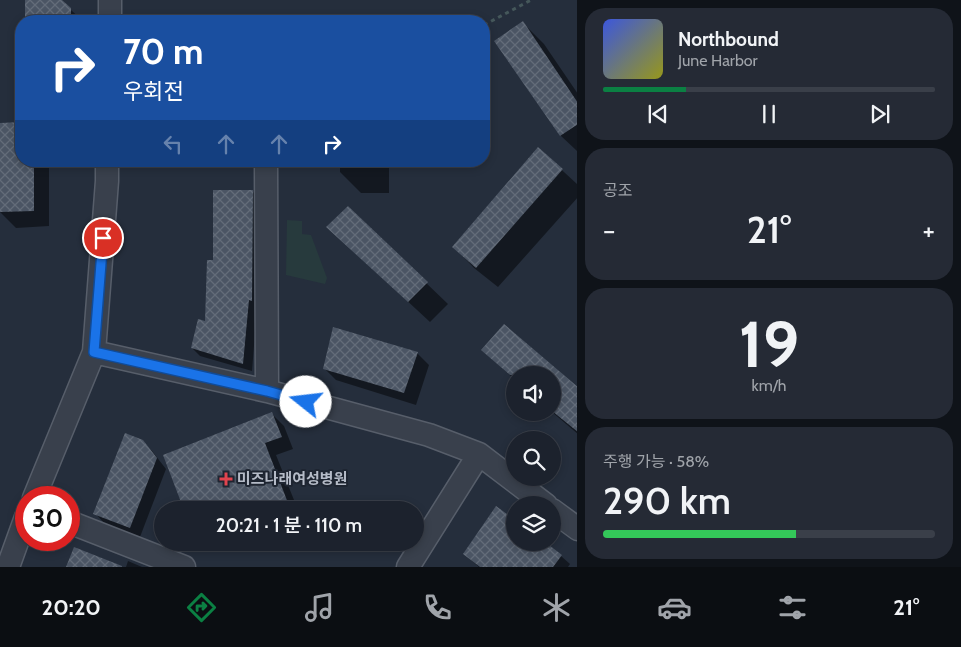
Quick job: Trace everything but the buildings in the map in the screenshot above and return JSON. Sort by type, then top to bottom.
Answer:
[{"type":"street","points":[[110,0],[110,15]]},
{"type":"street","points":[[39,486],[94,352],[107,167]]},
{"type":"street","points":[[266,167],[267,391]]},
{"type":"street","points":[[94,352],[267,391],[430,435],[479,454],[534,496]]},
{"type":"street","points":[[408,567],[479,454]]},
{"type":"street","points":[[561,517],[577,529]]},
{"type":"street","points":[[80,526],[184,567]]},
{"type":"street","points":[[8,567],[15,548]]},
{"type":"path","points":[[490,21],[531,0]]},
{"type":"shaded area","points":[[287,220],[302,221],[302,234],[311,235],[327,278],[325,284],[286,275]]},
{"type":"place","name":"미즈나래여성병원","points":[[226,479]]},
{"type":"route","points":[[103,238],[94,352],[267,391],[306,402]]}]
